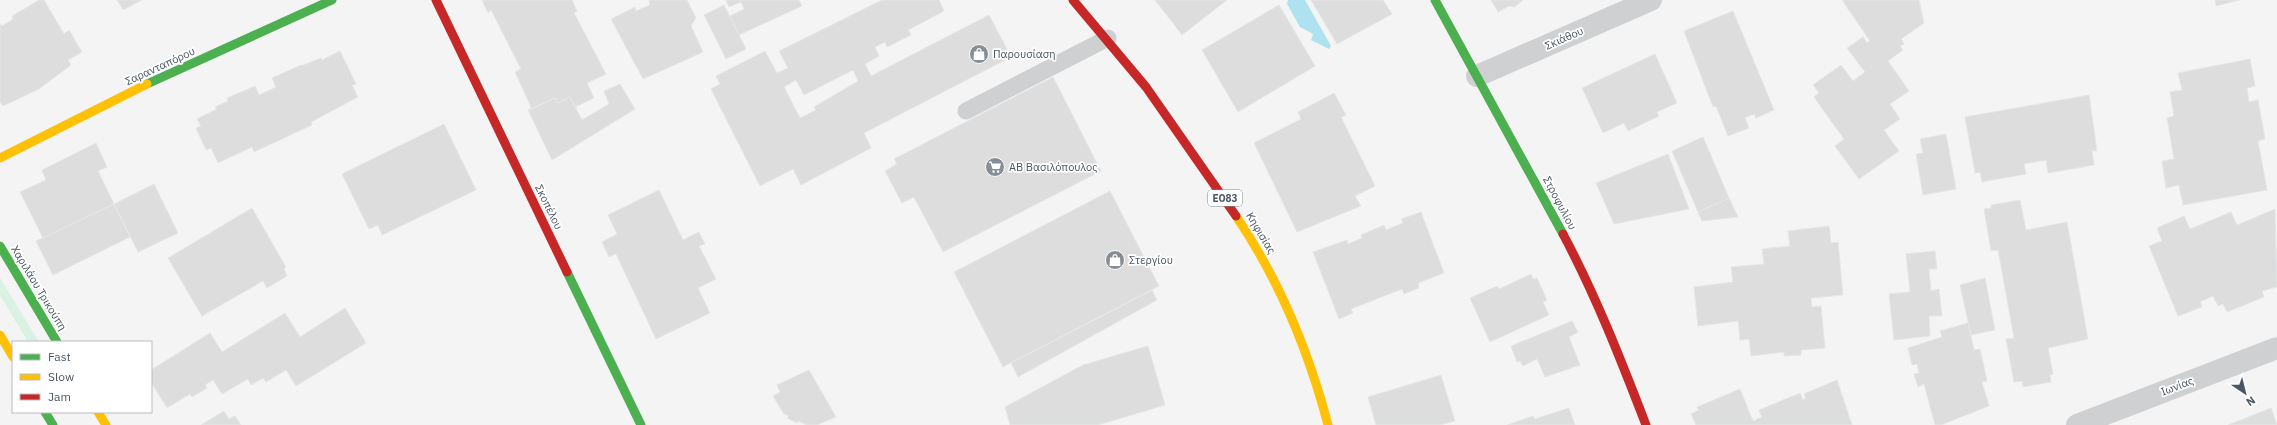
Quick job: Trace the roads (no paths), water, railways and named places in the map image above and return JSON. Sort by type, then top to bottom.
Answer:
[{"type":"street","name":"Σαρανταπόρου","points":[[0,158],[161,77],[332,0]]},
{"type":"street","name":"Σκοπέλου","points":[[436,0],[640,425]]},
{"type":"street","name":"Κηφισίας","points":[[1073,0],[1108,38],[1184,138],[1250,235],[1286,301],[1302,339],[1318,387],[1328,425]]},
{"type":"street","name":"Στροφυλίου","points":[[1435,0],[1583,271],[1604,316],[1646,425]]},
{"type":"street","name":"Σκιάθου","points":[[1477,76],[1651,0]]},
{"type":"street","name":"Χαριλάου Τρικούπη","points":[[0,246],[56,341]]},
{"type":"street","points":[[0,335],[12,355]]},
{"type":"street","name":"Ιωνίας","points":[[2078,425],[2277,348]]},
{"type":"street","points":[[46,413],[52,425]]},
{"type":"street","points":[[99,413],[106,425]]},
{"type":"lane","points":[[966,111],[1108,38]]},
{"type":"water","points":[[1288,0],[1305,0],[1331,46],[1329,49],[1311,40],[1313,34],[1300,27],[1287,4]]},
{"type":"place","name":"Παρουσίαση","points":[[979,54]]},
{"type":"place","name":"ΑΒ Βασιλόπουλος","points":[[995,167]]},
{"type":"place","name":"Στεργίου","points":[[1115,260]]}]
